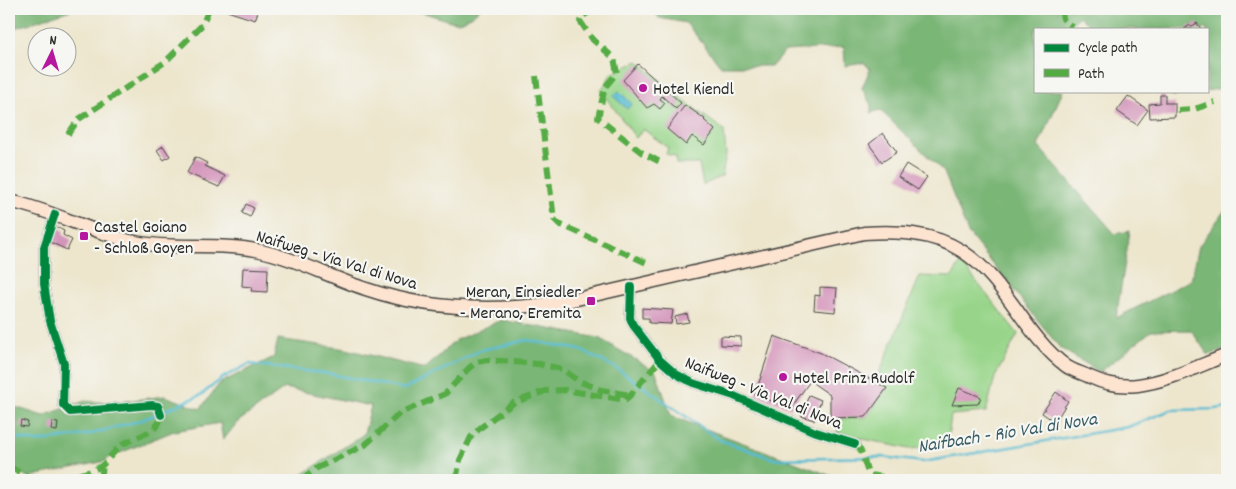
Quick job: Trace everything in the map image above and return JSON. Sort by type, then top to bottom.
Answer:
[{"type":"main road","name":"Naifweg - Via Val di Nova","points":[[9,201],[55,214],[114,237],[149,244],[255,249],[366,289],[435,305],[480,308],[536,306],[631,287],[864,233],[911,233],[946,243],[973,259],[999,286],[1052,354],[1067,367],[1102,382],[1115,385],[1146,383],[1166,379],[1227,355]]},
{"type":"street","points":[[55,214],[44,247],[44,284],[50,321],[64,364],[63,405],[70,412],[152,405],[160,412]]},
{"type":"street","name":"Naifweg - Via Val di Nova","points":[[631,287],[630,318],[633,325],[660,360],[676,374],[693,383],[734,396],[813,431],[855,444]]},
{"type":"green space","points":[[9,9],[74,9],[9,30]]},
{"type":"green space","points":[[409,9],[480,9],[466,19],[456,22]]},
{"type":"green space","points":[[653,9],[1227,9],[1227,87],[1208,91],[1208,28],[1092,28],[1079,16],[1068,28],[1034,28],[1034,92],[1063,92],[1038,146],[1115,234],[1130,231],[1116,318],[1191,280],[1199,246],[1227,207],[1227,349],[1208,355],[1191,330],[1151,331],[1100,372],[1060,348],[968,233],[944,172],[880,110],[871,113],[871,105],[862,88],[870,69],[864,63],[845,66],[844,47],[785,51],[772,66],[721,66],[686,23],[659,18]]},
{"type":"green space","points":[[638,61],[684,101],[724,130],[726,155],[722,176],[703,185],[699,164],[676,164],[676,157],[666,154],[668,148],[643,129],[636,138],[601,91],[611,74]]},
{"type":"green space","points":[[1168,92],[1198,92],[1173,96]]},
{"type":"green space","points":[[961,262],[1018,334],[995,377],[986,412],[951,415],[947,446],[909,449],[837,433],[838,429],[830,419],[866,417],[887,388],[876,381],[920,276],[952,277]]},
{"type":"green space","points":[[501,320],[599,338],[656,372],[671,416],[842,480],[294,480],[364,434],[371,406],[285,388],[239,421],[223,440],[220,423],[174,431],[110,457],[106,461],[28,477],[9,467],[9,405],[43,416],[85,401],[112,403],[165,396],[200,409],[220,383],[274,357],[278,339],[346,349],[425,369],[456,340]]},
{"type":"water","points":[[619,91],[632,104],[627,109],[613,96]]},
{"type":"building","points":[[228,9],[259,9],[255,20],[227,11]]},
{"type":"building","points":[[1197,23],[1200,28],[1186,28],[1190,25],[1191,27]]},
{"type":"building","points":[[638,64],[681,103],[676,109],[662,96],[660,99],[665,103],[660,109],[654,104],[647,108],[623,80]]},
{"type":"building","points":[[1160,95],[1165,95],[1165,103],[1175,103],[1175,117],[1150,118],[1149,104],[1160,103]]},
{"type":"building","points":[[1128,96],[1148,110],[1137,125],[1117,111]]},
{"type":"building","points":[[685,105],[705,119],[715,130],[704,145],[692,136],[686,145],[667,129]]},
{"type":"building","points":[[883,133],[897,152],[882,162],[869,144]]},
{"type":"building","points":[[163,146],[170,156],[164,160],[157,150]]},
{"type":"building","points":[[195,157],[207,163],[205,166],[225,176],[219,187],[187,173]]},
{"type":"building","points":[[906,164],[927,177],[918,190],[898,177]]},
{"type":"building","points":[[246,204],[254,208],[250,217],[242,213]]},
{"type":"building","points":[[55,226],[64,231],[63,235],[72,240],[67,250],[48,241]]},
{"type":"building","points":[[243,268],[268,269],[267,292],[251,291],[252,287],[242,286]]},
{"type":"building","points":[[820,287],[837,288],[835,312],[814,310],[815,295],[820,296]]},
{"type":"building","points":[[642,308],[673,310],[671,324],[649,323],[649,318],[642,318]]},
{"type":"building","points":[[687,314],[689,322],[676,324],[675,317]]},
{"type":"building","points":[[721,336],[741,337],[741,346],[721,345]]},
{"type":"building","points":[[774,336],[821,353],[887,388],[866,417],[830,418],[830,395],[810,381],[791,408],[755,395]]},
{"type":"building","points":[[959,388],[981,397],[978,404],[952,405]]},
{"type":"building","points":[[1056,392],[1068,401],[1055,422],[1042,413]]},
{"type":"building","points":[[809,395],[821,400],[814,420],[801,416]]},
{"type":"building","points":[[21,420],[28,422],[27,427],[20,426]]},
{"type":"building","points":[[52,422],[58,423],[57,431],[51,430]]},
{"type":"waterway","name":"Naifbach - Rio Val di Nova","points":[[9,436],[36,442],[91,434],[142,420],[201,395],[224,377],[249,364],[330,374],[405,389],[481,350],[528,340],[580,350],[616,368],[720,440],[774,459],[883,457],[923,462],[1128,427],[1171,410],[1227,407]]},
{"type":"marked path","points":[[68,134],[79,119],[165,62],[202,25],[209,9]]},
{"type":"marked path","points":[[594,9],[583,16],[580,21],[593,40],[614,58],[617,73],[605,87],[598,118],[641,152],[664,164]]},
{"type":"marked path","points":[[1063,9],[1062,15],[1064,20],[1073,27]]},
{"type":"marked path","points":[[536,76],[554,219],[559,224],[647,263]]},
{"type":"marked path","points":[[1178,110],[1195,109],[1215,102]]},
{"type":"marked path","points":[[301,480],[317,468],[365,445],[400,413],[445,394],[477,362],[487,360],[539,364],[562,369],[579,381],[601,390],[630,395]]},
{"type":"marked path","points":[[456,480],[460,460],[471,437],[513,403],[545,391],[564,390],[626,400],[660,360]]},
{"type":"marked path","points":[[9,466],[24,475],[46,478],[77,475],[95,469],[107,461],[123,444],[157,426],[161,415]]},
{"type":"marked path","points":[[855,444],[861,451],[870,475],[904,480]]},
{"type":"marked path","points":[[101,480],[103,465]]},
{"type":"cycle path","points":[[55,214],[44,247],[44,284],[50,321],[64,364],[63,405],[70,412],[152,405],[158,406],[161,415]]},
{"type":"cycle path","points":[[631,287],[630,318],[633,325],[660,360],[676,374],[693,383],[734,396],[813,431],[855,444]]},
{"type":"place","name":"Hotel Kiendl","points":[[643,88]]},
{"type":"place","name":"Castel Goiano - Schloß Goyen","points":[[84,236]]},
{"type":"place","name":"Meran, Einsiedler - Merano, Eremita","points":[[591,301]]},
{"type":"place","name":"Hotel Prinz Rudolf","points":[[783,377]]}]
